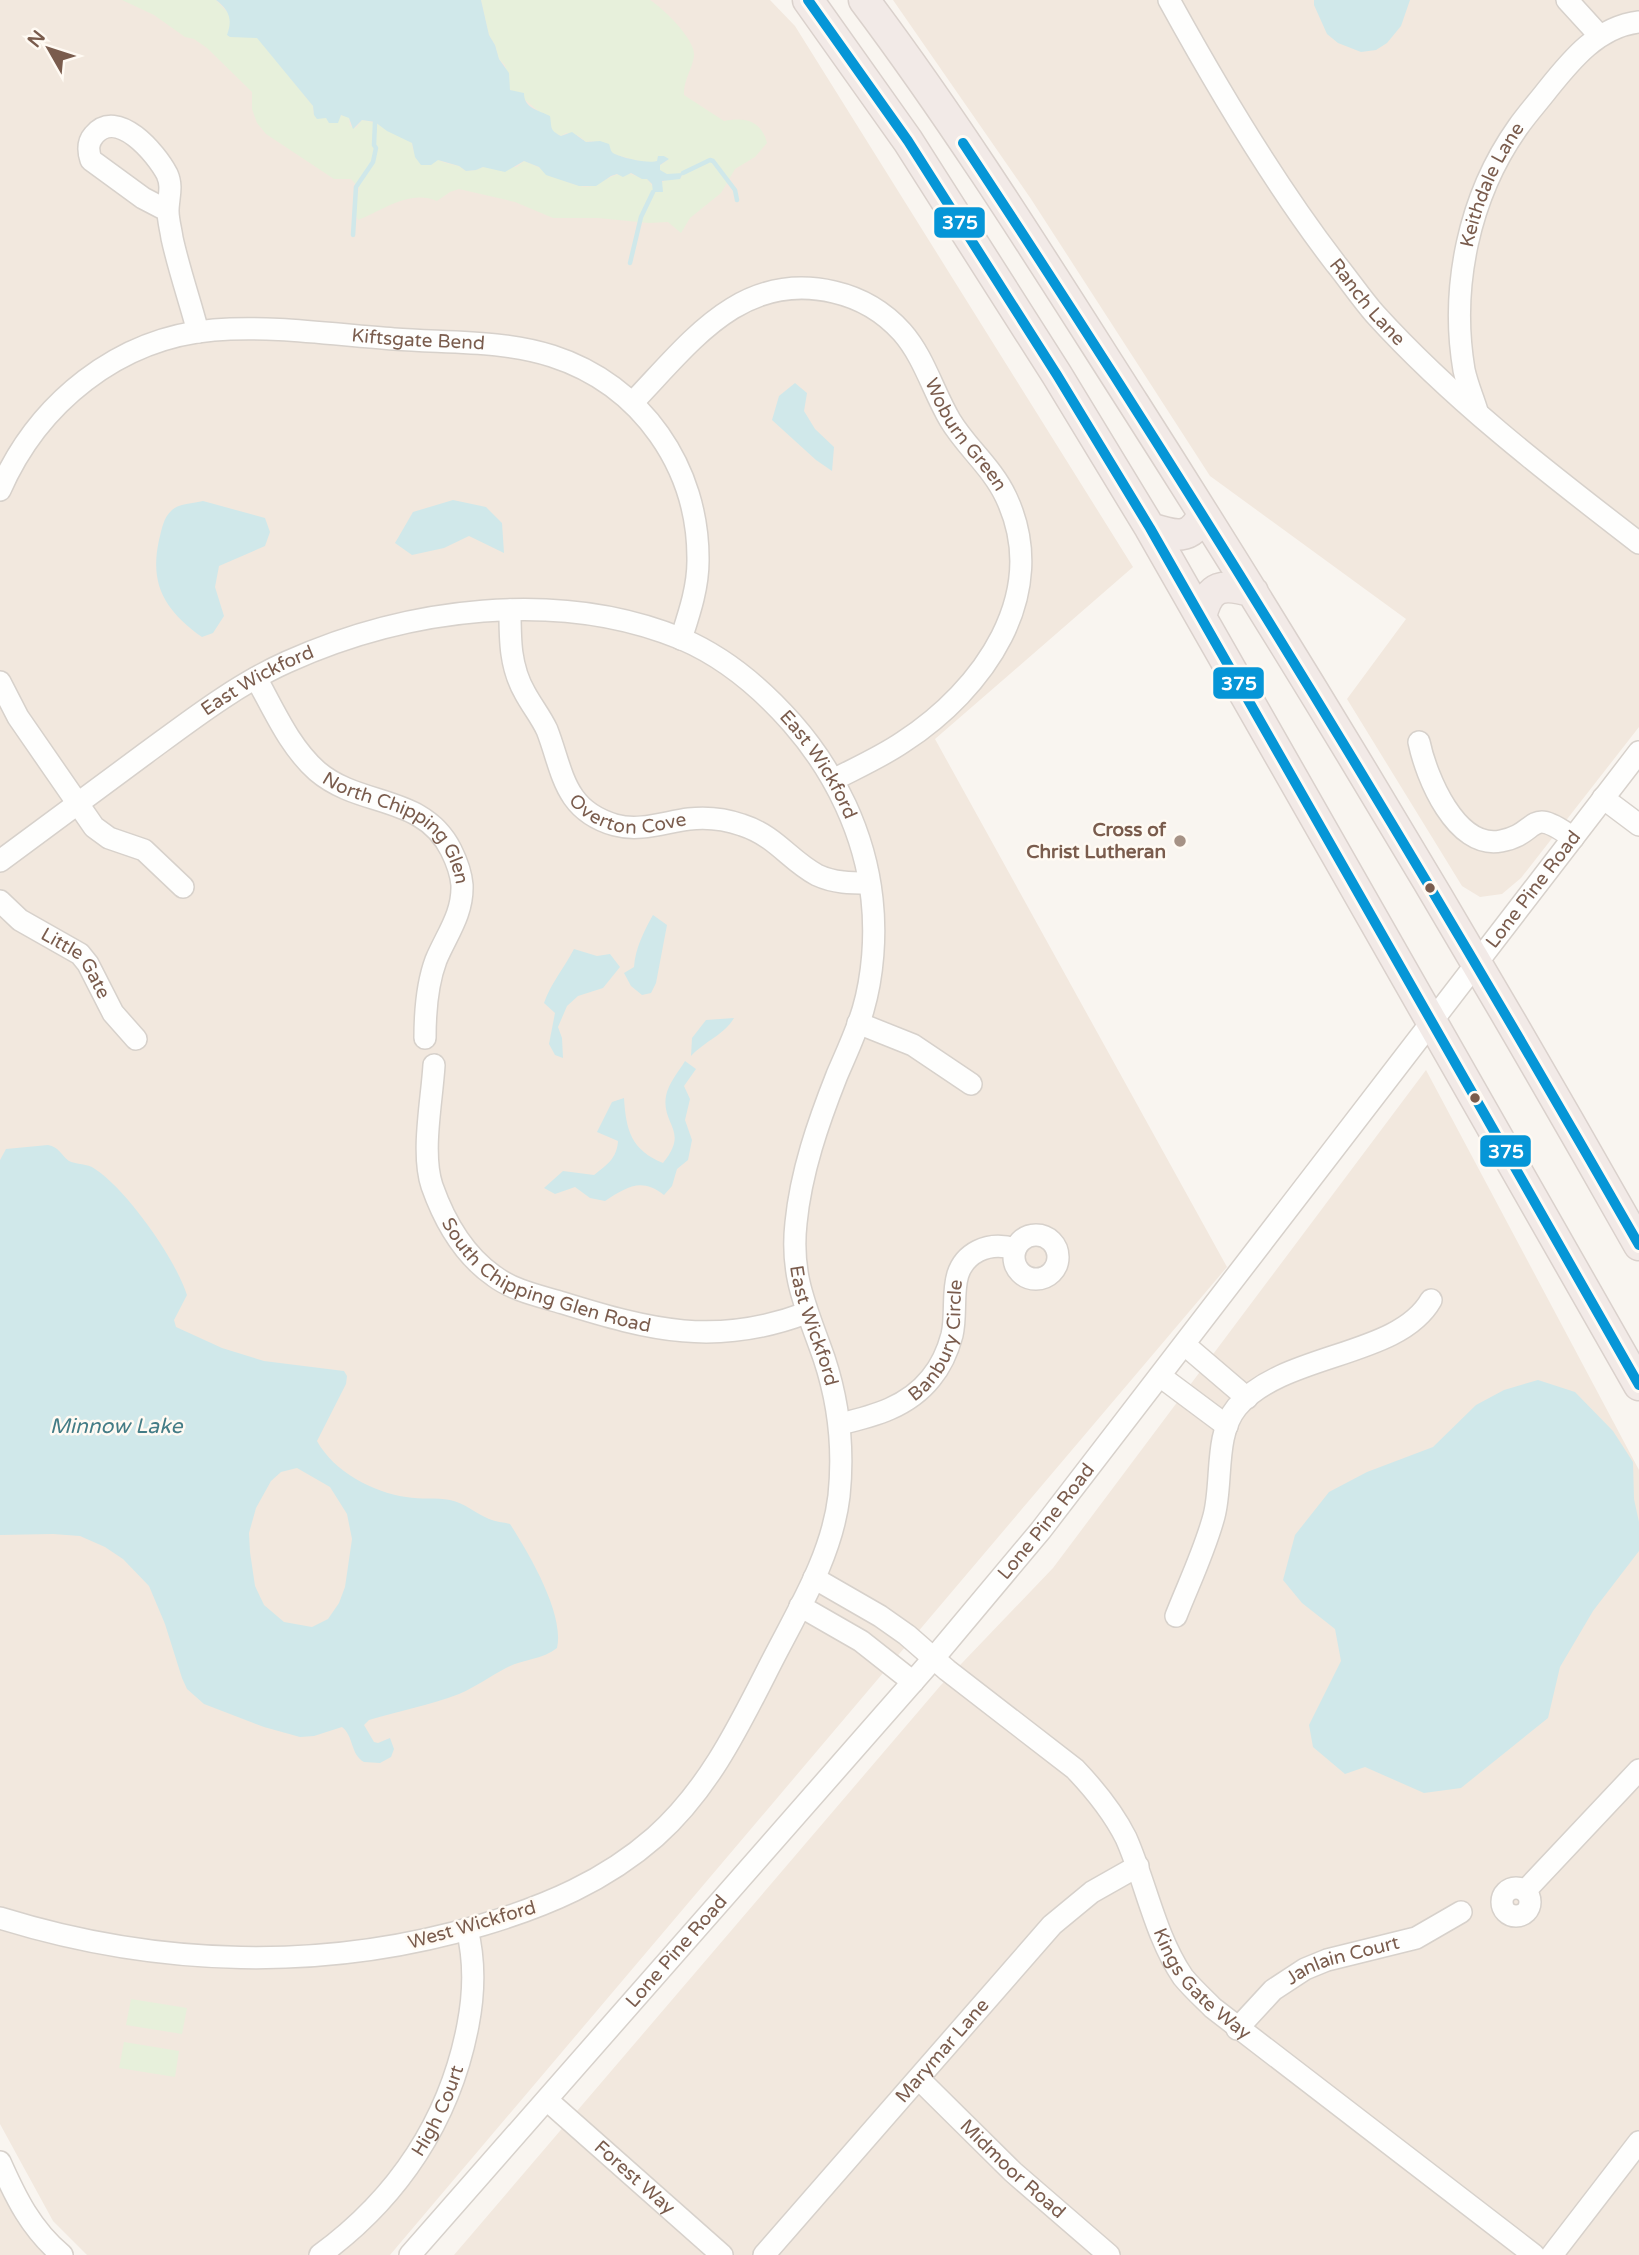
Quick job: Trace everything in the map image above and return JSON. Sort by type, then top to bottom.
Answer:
[{"type":"highway","points":[[808,0],[908,141],[1057,375],[1150,528],[1637,1377]]},
{"type":"highway","points":[[864,0],[1016,221],[1253,592],[1477,963],[1639,1245]]},
{"type":"highway","points":[[1150,528],[1174,534],[1189,533],[1199,523],[1203,513]]},
{"type":"highway","points":[[1201,617],[1206,600],[1217,589],[1228,587],[1253,592]]},
{"type":"street","name":"Ranch Lane","points":[[1169,0],[1260,156],[1315,237],[1374,313],[1477,412],[1639,543]]},
{"type":"street","points":[[1567,0],[1599,35],[1638,21]]},
{"type":"street","name":"Keithdale Lane","points":[[1477,412],[1464,372],[1460,329],[1460,285],[1467,242],[1486,184],[1517,128],[1561,74],[1599,35]]},
{"type":"street","points":[[168,211],[172,239],[198,332]]},
{"type":"street","name":"Woburn Green","points":[[633,402],[705,329],[738,304],[774,290],[823,289],[842,294],[875,309],[901,331],[920,357],[953,426],[997,480],[1006,497],[1018,535],[1020,577],[1016,604],[998,643],[970,683],[929,722],[904,742],[832,779]]},
{"type":"street","name":"Kiftsgate Bend","points":[[0,490],[11,465],[35,428],[74,388],[93,373],[142,348],[198,332],[258,330],[521,349],[554,356],[579,366],[633,402],[652,423],[685,479],[694,512],[698,564],[695,589],[681,639]]},
{"type":"street","name":"East Wickford","points":[[78,803],[178,729],[256,678],[326,647],[387,628],[452,615],[510,610],[592,614],[622,620],[681,639],[712,655],[767,697],[803,736],[832,779],[858,840],[869,883],[873,943],[867,992],[813,1142],[797,1209],[794,1261],[797,1284],[823,1356],[840,1424],[841,1466],[838,1504],[829,1542],[800,1606]]},
{"type":"street","name":"Overton Cove","points":[[510,610],[510,645],[517,679],[545,728],[563,782],[571,795],[584,807],[615,825],[630,827],[648,827],[703,818],[739,824],[771,838],[816,874],[841,882],[869,883]]},
{"type":"street","name":"North Chipping Glen","points":[[256,678],[294,745],[319,772],[348,790],[413,811],[438,830],[454,855],[462,884],[461,900],[453,928],[433,971],[428,992],[425,1038]]},
{"type":"street","points":[[0,682],[18,717],[101,833],[144,850],[183,887]]},
{"type":"street","points":[[1419,742],[1423,765],[1452,816],[1468,834],[1499,842],[1510,839],[1533,824],[1543,822],[1553,823],[1573,838]]},
{"type":"street","name":"Lone Pine Road","points":[[410,2255],[913,1682],[1041,1530],[1639,752]]},
{"type":"street","points":[[1603,798],[1639,825]]},
{"type":"street","points":[[0,861],[78,803]]},
{"type":"street","name":"Little Gate","points":[[0,901],[20,920],[80,954],[92,971],[113,1013],[136,1039]]},
{"type":"street","points":[[858,1023],[913,1045],[971,1084]]},
{"type":"street","name":"South Chipping Glen Road","points":[[434,1065],[426,1158],[431,1185],[454,1232],[471,1255],[495,1278],[525,1292],[668,1331],[735,1331],[781,1322],[806,1313]]},
{"type":"street","name":"Banbury Circle","points":[[840,1424],[889,1410],[919,1391],[935,1373],[947,1351],[955,1315],[957,1275],[963,1264],[972,1254],[984,1248],[996,1246],[1015,1249]]},
{"type":"street","points":[[1176,1616],[1215,1512],[1223,1440],[1231,1416],[1247,1398],[1264,1387],[1312,1363],[1392,1335],[1413,1323],[1424,1313],[1431,1300]]},
{"type":"street","points":[[1185,1345],[1247,1398]]},
{"type":"street","points":[[1160,1376],[1227,1426]]},
{"type":"street","points":[[814,1578],[880,1616],[907,1635],[933,1659]]},
{"type":"street","points":[[828,1621],[843,1594]]},
{"type":"street","points":[[800,1606],[881,1655],[913,1682]]},
{"type":"street","name":"West Wickford","points":[[0,1918],[98,1944],[186,1956],[294,1957],[358,1952],[409,1943],[511,1916],[570,1894],[631,1857],[677,1816],[713,1771],[800,1606]]},
{"type":"street","name":"Kings Gate Way","points":[[933,1659],[1075,1769],[1105,1802],[1138,1866],[1166,1945],[1184,1978],[1213,2008],[1534,2255]]},
{"type":"street","points":[[1525,1891],[1639,1770]]},
{"type":"street","name":"Marymar Lane","points":[[764,2255],[1052,1925],[1092,1892],[1138,1866]]},
{"type":"street","name":"Janlain Court","points":[[1237,2029],[1273,1990],[1305,1969],[1337,1957],[1416,1938],[1461,1912]]},
{"type":"street","name":"High Court","points":[[320,2255],[362,2221],[393,2188],[414,2161],[441,2110],[455,2078],[470,2016],[473,1966],[467,1929]]},
{"type":"street","name":"Midmoor Road","points":[[919,2080],[1013,2172],[1109,2255]]},
{"type":"street","name":"Forest Way","points":[[547,2100],[722,2255]]},
{"type":"street","points":[[1552,2255],[1639,2141]]},
{"type":"street","points":[[0,2162],[25,2215],[62,2255]]},
{"type":"shaded area","points":[[0,0],[770,0],[795,26],[1133,567],[935,739],[1227,1267],[390,2255],[87,2255],[53,2221],[0,2124]]},
{"type":"shaded area","points":[[893,0],[1639,0],[1639,727],[1521,878],[1502,894],[1480,897],[1462,886],[1347,699],[1406,619],[1210,476],[1031,199]]},
{"type":"shaded area","points":[[1426,1070],[1639,1470],[1639,2255],[454,2255],[941,1685],[1053,1568]]},
{"type":"shaded area","points":[[0,2175],[57,2255],[0,2255]]},
{"type":"green space","points":[[122,0],[216,0],[230,15],[230,37],[257,37],[313,106],[314,115],[338,119],[340,115],[349,117],[350,126],[356,128],[362,120],[375,123],[412,143],[413,150],[466,171],[483,167],[517,167],[524,161],[580,186],[591,186],[615,175],[631,174],[647,179],[653,187],[670,178],[680,179],[683,174],[666,174],[660,170],[659,166],[668,160],[664,156],[659,156],[657,161],[653,162],[637,161],[617,155],[599,143],[586,142],[579,136],[566,133],[561,136],[553,132],[548,121],[536,109],[510,90],[505,65],[499,59],[489,35],[481,0],[650,0],[678,25],[693,49],[694,56],[684,95],[724,121],[751,122],[761,129],[767,143],[755,157],[735,169],[721,193],[690,218],[681,233],[668,222],[553,218],[515,202],[459,189],[437,201],[427,198],[406,199],[358,220],[355,213],[359,188],[351,179],[334,179],[266,134],[257,123],[252,109],[252,92],[207,48],[194,39],[185,37],[154,15]]},
{"type":"green space","points":[[131,1999],[187,2008],[182,2034],[126,2025]]},
{"type":"green space","points":[[124,2042],[179,2051],[175,2077],[119,2068]]},
{"type":"water","points":[[216,0],[481,0],[489,35],[499,59],[509,73],[510,90],[524,93],[529,106],[550,116],[554,132],[561,136],[572,132],[586,142],[600,141],[609,144],[613,153],[630,159],[653,162],[657,161],[658,156],[664,156],[669,159],[660,165],[660,170],[667,174],[683,173],[680,179],[662,181],[663,192],[653,192],[652,184],[647,179],[631,173],[623,177],[617,174],[611,176],[596,186],[579,186],[546,175],[539,167],[524,161],[505,172],[483,167],[466,171],[438,160],[431,165],[421,165],[415,157],[412,143],[375,122],[362,120],[353,129],[349,118],[341,115],[338,123],[329,123],[326,118],[317,119],[313,106],[257,38],[227,35],[229,15]]},
{"type":"water","points":[[1314,0],[1410,0],[1401,26],[1387,43],[1376,50],[1361,52],[1338,43],[1327,34]]},
{"type":"water","points":[[795,383],[807,393],[804,411],[815,429],[834,447],[832,471],[772,420],[779,396]]},
{"type":"water","points":[[453,500],[486,507],[502,523],[504,553],[469,536],[444,548],[412,555],[395,543],[413,512]]},
{"type":"water","points":[[203,501],[265,518],[270,532],[265,546],[219,566],[215,587],[224,616],[213,633],[202,637],[179,617],[163,596],[156,571],[156,556],[162,528],[169,513],[178,506]]},
{"type":"water","points":[[653,915],[667,925],[656,983],[651,993],[642,995],[631,986],[624,973],[634,967],[638,947]]},
{"type":"water","points":[[574,949],[597,956],[610,954],[620,967],[603,988],[578,996],[567,1006],[558,1027],[562,1038],[563,1058],[555,1055],[549,1044],[555,1013],[544,1003]]},
{"type":"water","points":[[734,1018],[725,1029],[691,1056],[692,1038],[706,1020]]},
{"type":"water","points":[[685,1061],[696,1069],[684,1086],[690,1099],[685,1120],[692,1140],[688,1160],[677,1169],[672,1186],[664,1195],[641,1185],[627,1188],[605,1201],[590,1198],[575,1187],[555,1194],[544,1188],[563,1171],[594,1175],[610,1161],[616,1152],[618,1141],[597,1132],[612,1102],[624,1098],[626,1120],[632,1138],[644,1152],[663,1163],[674,1143],[673,1128],[667,1114],[667,1091]]},
{"type":"water","name":"Minnow Lake","points":[[52,1146],[69,1161],[95,1169],[121,1192],[161,1244],[181,1280],[187,1295],[174,1320],[176,1327],[222,1348],[264,1361],[344,1371],[347,1376],[346,1384],[317,1441],[324,1452],[344,1471],[368,1485],[412,1498],[450,1500],[489,1519],[510,1524],[535,1567],[550,1601],[556,1618],[557,1648],[545,1655],[506,1668],[459,1694],[369,1720],[364,1725],[374,1742],[390,1738],[394,1749],[391,1757],[380,1763],[364,1762],[356,1754],[349,1735],[342,1727],[314,1736],[300,1737],[264,1727],[204,1704],[187,1689],[149,1586],[123,1559],[105,1547],[80,1536],[0,1535],[0,1160],[6,1149]],"holes":[[[297,1468],[330,1487],[347,1514],[352,1539],[345,1587],[339,1603],[328,1619],[312,1627],[284,1622],[264,1605],[255,1586],[249,1533],[256,1508],[271,1481],[281,1472]]]},
{"type":"water","points":[[1538,1380],[1575,1392],[1613,1431],[1633,1462],[1639,1551],[1593,1611],[1560,1667],[1548,1718],[1461,1788],[1424,1793],[1365,1767],[1345,1774],[1313,1747],[1309,1725],[1341,1661],[1335,1629],[1302,1603],[1283,1580],[1295,1535],[1329,1492],[1367,1472],[1433,1447],[1476,1405],[1504,1390]]},
{"type":"waterway","points":[[353,235],[356,187],[373,162],[376,148],[375,122]]},
{"type":"waterway","points":[[683,173],[713,161],[735,190],[737,200]]},
{"type":"waterway","points":[[630,263],[641,217],[653,192]]},
{"type":"transit line","name":"375","points":[[808,0],[908,141],[1057,375],[1150,528],[1639,1385]]},
{"type":"transit line","name":"375","points":[[963,143],[1139,414],[1310,689],[1477,966],[1639,1245]]},
{"type":"place","name":"Cross of Christ Lutheran","points":[[1180,841]]}]
